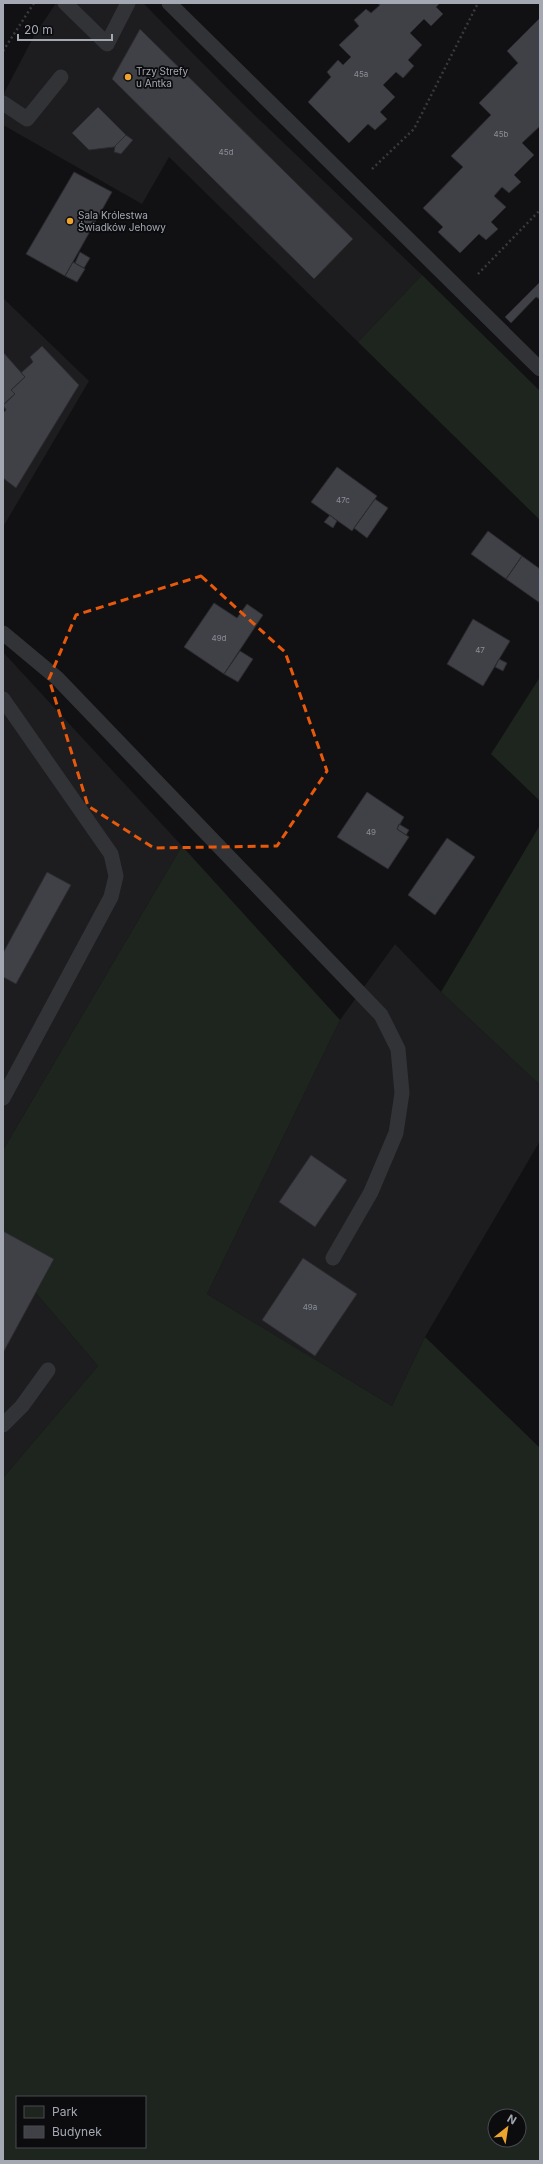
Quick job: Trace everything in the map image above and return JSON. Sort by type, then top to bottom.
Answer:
[{"type":"lane","points":[[65,3],[107,44],[128,3]]},
{"type":"lane","points":[[170,3],[540,369]]},
{"type":"lane","points":[[3,103],[27,119],[62,77]]},
{"type":"lane","points":[[3,633],[57,678],[381,1014],[398,1049],[402,1093],[396,1133],[371,1192],[333,1258]]},
{"type":"lane","points":[[3,699],[111,854],[116,876],[111,897],[3,1098]]},
{"type":"lane","points":[[3,1425],[22,1406],[48,1370]]},
{"type":"path","points":[[3,51],[34,3]]},
{"type":"path","points":[[355,186],[414,129],[478,3]]},
{"type":"path","points":[[461,292],[540,210]]},
{"type":"highlighted area","points":[[201,576],[285,652],[327,771],[277,846],[154,848],[88,806],[49,679],[76,615]]},
{"type":"shaded area","points":[[56,3],[143,3],[243,104],[422,275],[358,342],[169,157],[142,204],[3,125],[3,95],[34,36]]},
{"type":"shaded area","points":[[3,298],[89,381],[3,527]]},
{"type":"shaded area","points":[[3,652],[182,846],[3,1150]]},
{"type":"shaded area","points":[[395,944],[441,992],[540,1085],[540,1141],[425,1337],[392,1406],[207,1294],[340,1020]]},
{"type":"shaded area","points":[[3,1231],[54,1259],[36,1293],[98,1366],[3,1478]]},
{"type":"green space","points":[[422,275],[540,391],[540,520],[358,342]]},
{"type":"green space","points":[[540,677],[540,801],[491,754]]},
{"type":"green space","points":[[540,825],[540,1085],[441,992]]},
{"type":"green space","points":[[182,846],[340,1020],[207,1294],[392,1406],[425,1337],[540,1448],[540,2161],[3,2161],[3,1478],[98,1366],[36,1293],[54,1259],[3,1231],[3,1150]]},
{"type":"building","points":[[377,3],[440,3],[436,7],[443,14],[431,26],[424,19],[410,33],[422,45],[408,60],[414,66],[403,78],[396,72],[383,85],[395,97],[380,112],[387,119],[375,130],[368,124],[349,143],[308,102],[331,77],[327,72],[338,60],[343,65],[351,57],[339,45],[359,26],[354,20],[366,9],[371,13],[380,5]]},
{"type":"building","points":[[540,18],[540,126],[522,143],[534,155],[514,175],[521,182],[509,193],[502,187],[494,196],[506,207],[491,222],[498,229],[486,240],[479,234],[460,253],[438,232],[443,227],[423,208],[463,167],[451,156],[491,115],[479,103],[518,63],[507,51]]},
{"type":"building","points":[[140,29],[353,239],[314,279],[112,79]]},
{"type":"building","points":[[98,107],[126,135],[114,147],[89,150],[72,133]]},
{"type":"building","points":[[126,135],[133,140],[121,154],[114,152],[115,146]]},
{"type":"building","name":"Sala Królestwa Świadków Jehowy","points":[[74,172],[112,192],[65,276],[26,254]]},
{"type":"building","points":[[80,252],[90,258],[84,268],[75,263]]},
{"type":"building","points":[[73,262],[85,269],[77,282],[65,276]]},
{"type":"building","points":[[540,282],[540,299],[536,297],[511,323],[505,317]]},
{"type":"building","points":[[42,346],[79,385],[16,488],[3,478],[3,413],[6,410],[3,405],[15,394],[11,390],[25,377],[21,373],[33,362],[30,357]]},
{"type":"building","points":[[3,352],[25,377],[11,390],[15,394],[3,405]]},
{"type":"building","points":[[337,467],[377,496],[352,531],[311,502]]},
{"type":"building","points":[[375,499],[388,508],[367,538],[354,528]]},
{"type":"building","points":[[330,515],[337,521],[333,528],[324,522]]},
{"type":"building","points":[[488,531],[522,556],[506,579],[471,554]]},
{"type":"building","points":[[522,556],[540,569],[540,603],[506,579]]},
{"type":"building","points":[[214,603],[237,618],[247,604],[263,615],[224,674],[184,647]]},
{"type":"building","points":[[473,619],[510,641],[483,686],[447,664]]},
{"type":"building","points":[[240,651],[253,659],[238,682],[224,674]]},
{"type":"building","points":[[499,659],[507,663],[503,671],[495,667]]},
{"type":"building","points":[[367,792],[404,817],[397,829],[409,837],[388,869],[337,837]]},
{"type":"building","points":[[399,824],[409,830],[406,835],[397,829]]},
{"type":"building","points":[[447,838],[475,857],[435,915],[408,895]]},
{"type":"building","points":[[47,872],[71,885],[16,984],[3,977],[3,953]]},
{"type":"building","points":[[311,1155],[347,1180],[315,1227],[279,1202]]},
{"type":"building","points":[[3,1231],[54,1259],[3,1353]]},
{"type":"building","points":[[303,1258],[357,1294],[315,1356],[262,1320]]},
{"type":"place","name":"Trzy Strefy u Antka","points":[[128,77]]},
{"type":"place","name":"Sala Królestwa Świadków Jehowy","points":[[70,221]]}]
